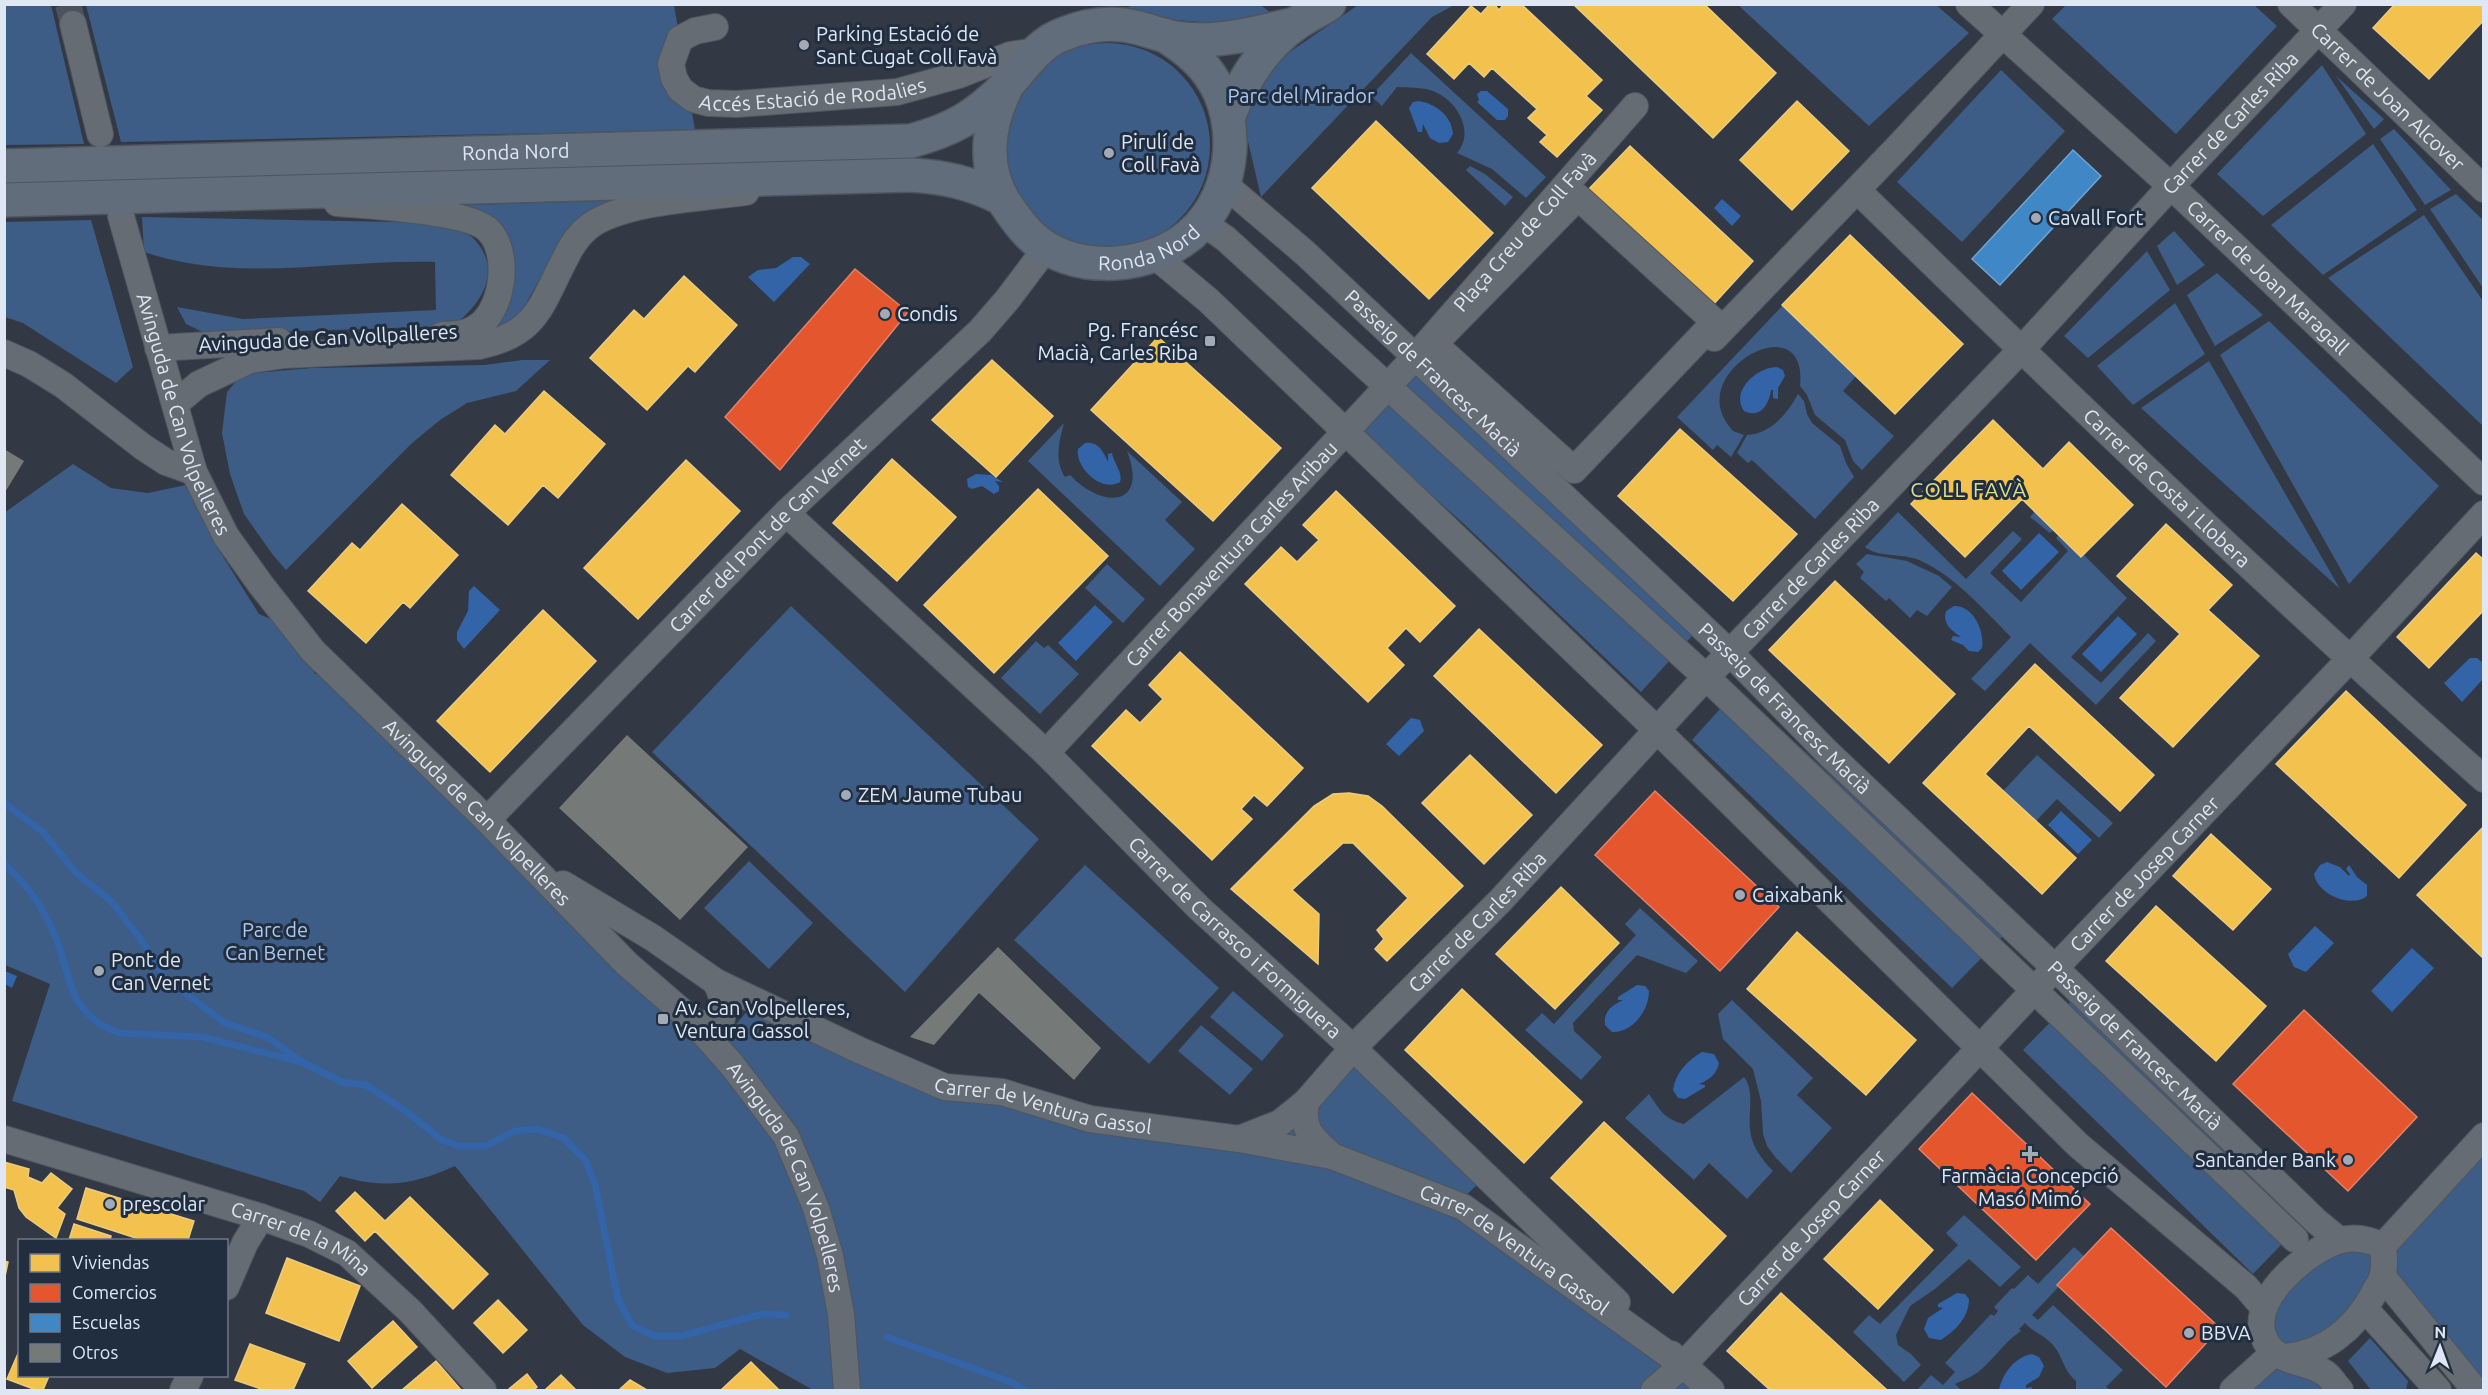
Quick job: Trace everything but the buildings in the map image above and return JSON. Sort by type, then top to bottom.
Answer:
[{"type":"main road","name":"Ronda Nord","points":[[1229,115],[1243,83],[1259,60],[1295,24],[1329,4]]},
{"type":"main road","name":"Ronda Nord","points":[[4,166],[911,141],[962,123],[1008,84],[1036,51],[1060,35],[1085,26],[1124,25],[1183,39],[1207,39],[1249,34],[1295,24]]},
{"type":"main road","name":"Ronda Nord","points":[[1008,84],[995,111],[989,148],[991,166],[1001,198],[1032,238],[1070,258],[1101,263],[1127,262],[1154,255],[1182,242],[1202,222],[1224,184],[1230,142],[1229,115],[1209,74],[1191,54],[1164,35]]},
{"type":"main road","name":"Ronda Nord","points":[[4,200],[940,176],[976,185],[1001,198]]},
{"type":"street","name":"Carrer de Joan Maragall","points":[[1969,4],[2171,186],[2484,482]]},
{"type":"street","points":[[1714,330],[1578,197],[1434,344],[1574,470],[1857,190],[2031,4]]},
{"type":"street","name":"Carrer de Joan Alcover","points":[[2291,4],[2484,189]]},
{"type":"street","name":"Carrer de Carles Riba","points":[[1239,1139],[1280,1123],[1306,1101],[1353,1048],[1500,902],[1706,677],[1731,654],[2021,350],[2171,186],[2343,4]]},
{"type":"street","points":[[73,24],[100,134]]},
{"type":"street","name":"Accés Estació de Rodalies","points":[[715,27],[695,31],[680,39],[671,64],[674,78],[680,89],[693,99],[708,103],[737,104],[897,92],[959,75],[1010,55],[1036,51]]},
{"type":"street","name":"Plaça Creu de Coll Favà","points":[[1416,356],[1635,106]]},
{"type":"street","name":"Ronda Nord","points":[[175,404],[199,384],[257,358],[479,346],[502,341],[519,332],[536,315],[575,240],[591,226],[607,217],[642,207],[861,177]]},
{"type":"street","name":"Passeig de Francesc Macià","points":[[1224,184],[1305,253],[1731,654],[1828,753],[2055,968],[2316,1221],[2339,1240]]},
{"type":"street","name":"Carrer de Costa i Llobera","points":[[1857,190],[2021,350],[2349,660],[2484,779]]},
{"type":"street","name":"Avinguda de Can Vollpalleres","points":[[158,348],[458,335],[482,323],[493,308],[501,265],[498,247],[489,230],[472,220],[444,214],[361,205],[220,194]]},
{"type":"street","name":"Avinguda de Can Volpelleres","points":[[121,216],[194,472],[226,536],[261,585],[313,651],[487,820],[627,964],[698,1026],[732,1065],[786,1136],[816,1208],[830,1256],[840,1314],[847,1390]]},
{"type":"street","name":"Passeig de Francesc Macià","points":[[1202,222],[1226,239],[1706,677],[2286,1231]]},
{"type":"street","name":"Carrer del Pont de Can Vernet","points":[[487,820],[786,513],[980,331],[1047,247]]},
{"type":"street","points":[[1154,255],[1208,300],[1657,730],[2078,1145],[2246,1287],[2264,1308]]},
{"type":"street","points":[[4,353],[29,364],[63,385],[166,462],[194,472]]},
{"type":"street","name":"Carrer Bonaventura Carles Aribau","points":[[1046,753],[1194,596],[1344,430],[1416,356]]},
{"type":"street","name":"Carrer de Carrasco i Formiguera","points":[[786,513],[1046,753],[1199,908],[1353,1048],[1683,1365]]},
{"type":"street","name":"Carrer de Josep Carner","points":[[1654,1390],[1683,1365],[2484,514]]},
{"type":"street","name":"Carrer de Ventura Gassol","points":[[530,864],[653,938],[720,992],[770,1007],[859,1050],[945,1087],[1002,1092],[1090,1119],[1239,1139],[1332,1156],[1463,1208],[1683,1365]]},
{"type":"street","points":[[627,964],[633,945],[653,938]]},
{"type":"street","points":[[698,1026],[722,1018],[720,992]]},
{"type":"street","name":"Carrer de Ventura Gassol","points":[[1306,1101],[1305,1127],[1332,1156]]},
{"type":"street","points":[[2233,1390],[2279,1355],[2300,1356],[2328,1344],[2340,1335],[2365,1309],[2383,1277],[2383,1246],[2484,1136]]},
{"type":"street","name":"Carrer de la Mina","points":[[4,1139],[261,1217],[309,1234],[347,1253],[410,1311],[483,1390]]},
{"type":"street","points":[[228,1282],[245,1244],[261,1217]]},
{"type":"street","points":[[2340,1390],[2325,1373],[2279,1355],[2262,1333],[2261,1321],[2264,1308],[2280,1282],[2291,1270],[2339,1240],[2363,1239],[2383,1246]]},
{"type":"street","points":[[2383,1277],[2475,1390]]},
{"type":"street","points":[[2365,1309],[2438,1390]]},
{"type":"street","points":[[1683,1365],[1711,1390]]},
{"type":"green space","points":[[1136,4],[1259,4],[1274,15],[1245,22],[1161,19],[1126,8]]},
{"type":"green space","points":[[2253,4],[2277,26],[2176,134],[2052,19],[2066,5]]},
{"type":"green space","points":[[4,5],[51,5],[84,144],[5,145]]},
{"type":"green space","points":[[86,5],[674,5],[695,130],[121,142]]},
{"type":"green space","name":"Parc del Mirador","points":[[1358,5],[1454,5],[1432,17],[1261,197],[1244,124],[1250,92],[1281,58]]},
{"type":"green space","points":[[1738,5],[1936,5],[1969,33],[1869,126]]},
{"type":"green space","points":[[1107,43],[1127,45],[1156,55],[1180,73],[1198,97],[1208,126],[1210,146],[1208,166],[1198,195],[1180,219],[1156,237],[1127,247],[1107,249],[1087,247],[1058,237],[1034,219],[1016,195],[1006,166],[1004,146],[1006,126],[1016,97],[1034,73],[1058,55],[1087,45]]},
{"type":"green space","points":[[1411,53],[1546,177],[1526,198],[1492,169],[1457,153],[1462,144],[1464,126],[1455,108],[1439,94],[1426,89],[1397,87],[1382,106],[1371,96]]},
{"type":"green space","points":[[2322,65],[2366,134],[2263,216],[2217,174]]},
{"type":"green space","points":[[2001,70],[2065,131],[1962,242],[1897,182]]},
{"type":"green space","points":[[2336,76],[2384,119],[2374,129]]},
{"type":"green space","points":[[2394,129],[2451,190],[2425,205],[2380,139]]},
{"type":"green space","points":[[2373,144],[2417,210],[2323,275],[2271,225]]},
{"type":"green space","points":[[1470,166],[1485,174],[1513,197],[1505,206],[1466,170]]},
{"type":"green space","points":[[2456,194],[2483,220],[2483,288],[2430,209]]},
{"type":"green space","points":[[629,200],[584,219],[563,236],[520,315],[505,327],[484,331],[508,308],[513,248],[503,230],[436,206]]},
{"type":"green space","points":[[2424,215],[2483,301],[2483,426],[2328,278]]},
{"type":"green space","points":[[142,217],[447,223],[475,240],[483,252],[488,275],[480,298],[453,326],[207,334],[186,324],[177,307],[243,319],[436,310],[435,262],[288,268],[215,267],[144,252]]},
{"type":"green space","points":[[91,220],[133,367],[116,383],[23,323],[5,317],[5,222]]},
{"type":"green space","points":[[2174,231],[2205,265],[2177,285],[2157,246]]},
{"type":"green space","points":[[2147,251],[2170,290],[2088,358],[2064,336]]},
{"type":"green space","points":[[2217,273],[2263,315],[2215,346],[2187,295]]},
{"type":"green space","points":[[2175,303],[2205,354],[2133,405],[2097,366]]},
{"type":"green space","points":[[1783,305],[1857,375],[1843,391],[1894,436],[1862,470],[1853,461],[1845,440],[1815,415],[1807,395],[1800,386],[1798,363],[1789,351],[1775,347],[1758,351],[1742,361],[1728,375],[1720,392],[1721,411],[1733,431],[1744,435],[1731,457],[1717,445],[1713,450],[1677,417]]},
{"type":"green space","points":[[2269,321],[2439,486],[2349,584],[2220,355]]},
{"type":"green space","points":[[522,360],[550,360],[516,391],[467,403],[440,420],[411,444],[286,570],[244,514],[230,474],[222,433],[227,392],[242,374],[312,368],[485,365]]},
{"type":"green space","points":[[2209,361],[2340,589],[2141,408]]},
{"type":"green space","points":[[1415,373],[1692,636],[1641,692],[1464,524],[1362,434]]},
{"type":"green space","points":[[1798,394],[1804,401],[1812,423],[1840,446],[1854,477],[1815,519],[1752,460],[1748,463],[1737,453],[1747,435],[1756,434],[1771,427],[1789,409]]},
{"type":"green space","points":[[1064,423],[1059,444],[1059,457],[1065,477],[1070,475],[1096,494],[1119,497],[1127,493],[1132,484],[1132,470],[1127,451],[1182,502],[1165,520],[1195,549],[1160,586],[1028,461]]},
{"type":"green space","name":"Parc de Can Bernet","points":[[73,464],[111,488],[148,493],[186,485],[211,509],[217,547],[259,614],[294,629],[315,674],[335,672],[717,1046],[757,1000],[945,1086],[1213,1136],[1279,1123],[1353,1048],[1477,1172],[1476,1186],[1463,1198],[1711,1390],[813,1390],[740,1349],[715,1368],[667,1373],[625,1357],[583,1325],[455,1166],[426,1177],[399,1183],[371,1183],[340,1176],[320,1202],[304,1191],[12,1101],[50,984],[5,965],[4,513]]},
{"type":"green space","points":[[2037,509],[2056,527],[2050,533],[2030,517]]},
{"type":"green space","points":[[1898,512],[1966,579],[2013,531],[2022,539],[1990,573],[2021,602],[2068,551],[2056,538],[2061,532],[2127,598],[2071,657],[2101,683],[2148,633],[2156,641],[2096,705],[2030,643],[1985,691],[1971,679],[2011,637],[1968,594],[1945,575],[1919,560],[1877,553],[1865,547]]},
{"type":"green space","points":[[1867,554],[1907,561],[1939,576],[1952,587],[1927,616],[1917,610],[1910,618],[1889,598],[1886,601],[1860,578],[1864,572],[1856,564]]},
{"type":"green space","points":[[1107,564],[1145,599],[1123,623],[1085,588]]},
{"type":"green space","name":"ZEM Jaume Tubau","points":[[791,606],[1039,839],[905,992],[652,752]]},
{"type":"green space","points":[[1036,641],[1044,648],[1048,645],[1079,674],[1040,714],[1001,678]]},
{"type":"green space","points":[[1738,689],[2003,936],[1952,988],[1692,740]]},
{"type":"green space","points":[[2037,755],[2113,823],[2099,838],[2057,799],[2036,821],[2003,791]]},
{"type":"green space","points":[[749,861],[813,923],[769,969],[704,908]]},
{"type":"green space","points":[[1085,865],[1219,988],[1149,1064],[1014,940]]},
{"type":"green space","points":[[1640,908],[1698,961],[1686,973],[1637,955],[1573,1023],[1574,1031],[1602,1057],[1581,1080],[1525,1030],[1542,1013],[1554,1024],[1636,935],[1625,924]]},
{"type":"green space","points":[[1233,991],[1284,1035],[1262,1061],[1210,1017]]},
{"type":"green space","points":[[2075,997],[2305,1220],[2253,1274],[2023,1050]]},
{"type":"green space","points":[[1732,1000],[1813,1078],[1797,1095],[1832,1128],[1791,1173],[1767,1146],[1763,1134],[1761,1101],[1753,1069],[1723,1039],[1718,1014]]},
{"type":"green space","points":[[1201,1025],[1253,1069],[1230,1095],[1178,1051]]},
{"type":"green space","points":[[1744,1077],[1750,1095],[1752,1141],[1761,1157],[1773,1171],[1747,1199],[1709,1163],[1694,1180],[1625,1118],[1649,1094],[1667,1117],[1684,1124]]},
{"type":"green space","points":[[2483,1141],[2483,1390],[2383,1277],[2314,1351],[2340,1390],[2233,1390],[2265,1341],[2291,1270],[2373,1241]]},
{"type":"green space","points":[[1964,1215],[2021,1267],[2000,1287],[1969,1259],[1935,1289],[1910,1306],[1896,1335],[1898,1345],[1921,1365],[1904,1382],[1853,1332],[1869,1315],[1880,1324],[1958,1245],[1946,1233]]},
{"type":"green space","points":[[2074,1247],[2086,1258],[2032,1315],[2038,1320],[2053,1305],[2123,1370],[2106,1387],[2110,1390],[2076,1390],[2076,1381],[2056,1349],[2025,1323],[2019,1329],[2021,1331],[1985,1366],[1972,1376],[1955,1384],[1961,1390],[1917,1390],[1931,1375],[1943,1385],[1955,1372],[1945,1363],[1991,1314],[1994,1316],[1998,1311],[1994,1307],[2012,1288],[2014,1289],[2028,1275],[2038,1284]]},
{"type":"green space","points":[[2370,1338],[2408,1381],[2406,1390],[2371,1390],[2348,1361]]},
{"type":"shaded area","points":[[1487,91],[1508,109],[1508,116],[1505,120],[1497,120],[1477,102],[1479,100],[1477,94]]},
{"type":"shaded area","points":[[1419,101],[1437,108],[1446,116],[1453,134],[1448,142],[1439,143],[1430,138],[1423,124],[1422,132],[1418,132],[1409,108],[1413,102]]},
{"type":"shaded area","points":[[1722,199],[1741,216],[1732,226],[1714,208]]},
{"type":"shaded area","points":[[793,257],[801,257],[810,264],[774,302],[748,277],[758,270],[776,268]]},
{"type":"shaded area","points":[[1777,367],[1783,370],[1785,376],[1778,388],[1778,399],[1773,398],[1773,390],[1771,390],[1763,409],[1755,413],[1744,411],[1740,396],[1743,388],[1761,371]]},
{"type":"shaded area","points":[[1085,443],[1097,445],[1108,462],[1108,454],[1112,453],[1120,475],[1120,482],[1113,485],[1105,484],[1085,471],[1078,456],[1078,449]]},
{"type":"shaded area","points":[[976,474],[991,475],[1003,482],[995,481],[999,486],[999,491],[994,494],[982,486],[972,489],[968,487],[967,479]]},
{"type":"shaded area","points":[[2039,533],[2059,552],[2021,590],[2002,571]]},
{"type":"shaded area","points":[[474,586],[500,610],[464,649],[457,640],[457,632],[468,611],[469,591]]},
{"type":"shaded area","points":[[1095,605],[1113,622],[1076,661],[1058,643]]},
{"type":"shaded area","points":[[1954,606],[1967,610],[1976,620],[1982,634],[1982,648],[1978,652],[1969,651],[1963,645],[1951,640],[1953,636],[1961,637],[1949,627],[1945,616],[1946,611]]},
{"type":"shaded area","points":[[2118,616],[2137,634],[2101,672],[2082,654]]},
{"type":"shaded area","points":[[2470,658],[2477,658],[2483,663],[2483,679],[2462,702],[2444,683]]},
{"type":"shaded area","points":[[1411,718],[1420,720],[1424,731],[1399,756],[1386,744]]},
{"type":"shaded area","points":[[2061,811],[2092,840],[2078,854],[2048,825]]},
{"type":"shaded area","points":[[2327,862],[2340,867],[2349,876],[2346,869],[2349,865],[2357,877],[2367,885],[2367,896],[2360,900],[2344,900],[2321,888],[2314,874],[2320,865]]},
{"type":"shaded area","points":[[2315,926],[2334,943],[2306,972],[2294,967],[2288,954]]},
{"type":"shaded area","points":[[2412,948],[2434,968],[2392,1012],[2371,991]]},
{"type":"shaded area","points":[[5,971],[17,976],[12,988],[5,984]]},
{"type":"shaded area","points":[[1637,985],[1645,986],[1649,991],[1643,1013],[1626,1029],[1612,1032],[1605,1025],[1607,1012],[1623,1000],[1618,1000],[1618,997]]},
{"type":"shaded area","points":[[1702,1052],[1714,1054],[1719,1063],[1716,1070],[1699,1084],[1705,1087],[1685,1099],[1678,1098],[1673,1090],[1680,1072],[1687,1063]]},
{"type":"shaded area","points":[[1957,1293],[1965,1294],[1969,1299],[1964,1317],[1952,1332],[1941,1340],[1929,1338],[1924,1329],[1928,1318],[1943,1308],[1938,1307],[1938,1304]]},
{"type":"shaded area","points":[[2032,1354],[2039,1357],[2044,1366],[2039,1377],[2026,1385],[2026,1388],[2032,1387],[2032,1390],[1999,1390],[2003,1378],[2014,1363]]},
{"type":"waterway","points":[[4,803],[43,832],[75,872],[112,902],[144,944],[165,978],[225,1023],[267,1037],[304,1063],[342,1082],[366,1085],[404,1110],[442,1140],[460,1146],[486,1146],[514,1131],[537,1129],[564,1138],[585,1160],[595,1184],[618,1300],[633,1326],[655,1336],[681,1336],[762,1314],[786,1315]]},
{"type":"waterway","points":[[4,863],[17,876],[45,914],[57,939],[71,986],[78,1001],[100,1024],[119,1033],[203,1037],[301,1062]]},
{"type":"waterway","points":[[887,1337],[1011,1382],[1024,1390]]},
{"type":"tunnel","points":[[68,4],[73,24]]},
{"type":"place","name":"Parking Estació de Sant Cugat Coll Favà","points":[[804,45]]},
{"type":"place","name":"Pirulí de Coll Favà","points":[[1109,153]]},
{"type":"place","name":"Cavall Fort","points":[[2036,218]]},
{"type":"place","name":"Condis","points":[[885,314]]},
{"type":"place","name":"Pg. Francésc Macià, Carles Riba","points":[[1210,341]]},
{"type":"place","name":"ZEM Jaume Tubau","points":[[846,795]]},
{"type":"place","name":"Caixabank","points":[[1740,895]]},
{"type":"place","name":"Pont de Can Vernet","points":[[99,971]]},
{"type":"place","name":"Av. Can Volpelleres, Ventura Gassol","points":[[663,1019]]},
{"type":"place","name":"Farmàcia Concepció Masó Mimó","points":[[2030,1154]]},
{"type":"place","name":"Santander Bank","points":[[2348,1160]]},
{"type":"place","name":"prescolar","points":[[110,1204]]},
{"type":"place","name":"BBVA","points":[[2189,1333]]},
{"type":"district","name":"COLL FAVÀ","points":[[1969,490]]}]
